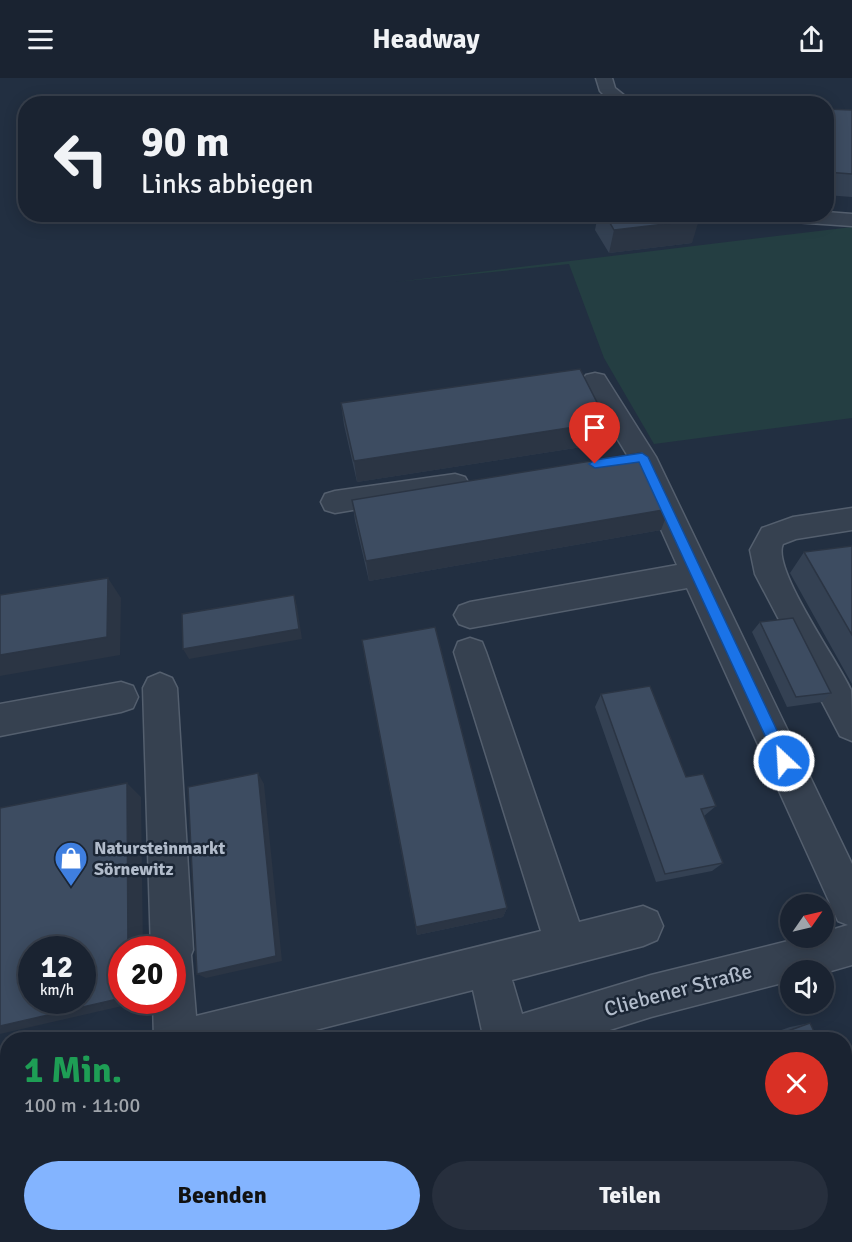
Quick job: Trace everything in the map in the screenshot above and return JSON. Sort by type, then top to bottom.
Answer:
[{"type":"street","points":[[604,78],[605,88],[614,96]]},
{"type":"street","points":[[834,219],[852,220]]},
{"type":"street","points":[[595,381],[631,459],[696,574],[852,907]]},
{"type":"street","points":[[335,502],[477,481]]},
{"type":"street","points":[[852,519],[793,528],[772,536],[765,550],[770,574],[852,725]]},
{"type":"street","points":[[470,615],[696,574]]},
{"type":"street","points":[[470,652],[566,945]]},
{"type":"street","points":[[160,688],[171,936]]},
{"type":"street","points":[[0,720],[121,697]]},
{"type":"street","points":[[220,1032],[644,926]]},
{"type":"street","name":"Cliebener Straße","points":[[530,1032],[651,996],[852,945]]},
{"type":"street","points":[[487,965],[504,1032]]},
{"type":"street","points":[[175,1014],[176,1032]]},
{"type":"green space","points":[[852,227],[852,418],[654,444],[604,358],[569,264],[396,282]]},
{"type":"building","points":[[834,109],[852,110],[852,174],[834,173]]},
{"type":"building","points":[[610,222],[682,222],[614,230]]},
{"type":"building","points":[[580,369],[607,422],[354,461],[341,403]]},
{"type":"building","points":[[640,453],[669,509],[366,561],[352,500]]},
{"type":"building","points":[[852,546],[852,635],[804,552]]},
{"type":"building","points":[[108,578],[107,637],[0,655],[0,595]]},
{"type":"building","points":[[294,595],[299,629],[183,649],[182,614]]},
{"type":"building","points":[[793,618],[831,693],[796,697],[760,622]]},
{"type":"building","points":[[435,627],[507,908],[416,927],[362,640]]},
{"type":"building","points":[[650,686],[686,777],[703,774],[716,806],[701,809],[723,863],[665,874],[601,694]]},
{"type":"building","points":[[258,773],[276,956],[197,974],[188,787]]},
{"type":"building","name":"Natursteinmarkt Sörnewitz","points":[[127,783],[128,936],[108,936],[108,1001],[96,1004],[96,936],[18,936],[18,1014],[52,1014],[0,1026],[0,808]]},
{"type":"building","points":[[810,1023],[814,1032],[785,1032]]},
{"type":"place","name":"Natursteinmarkt Sörnewitz","points":[[71,887]]},
{"type":"route","points":[[595,464],[642,457],[784,761]]}]
